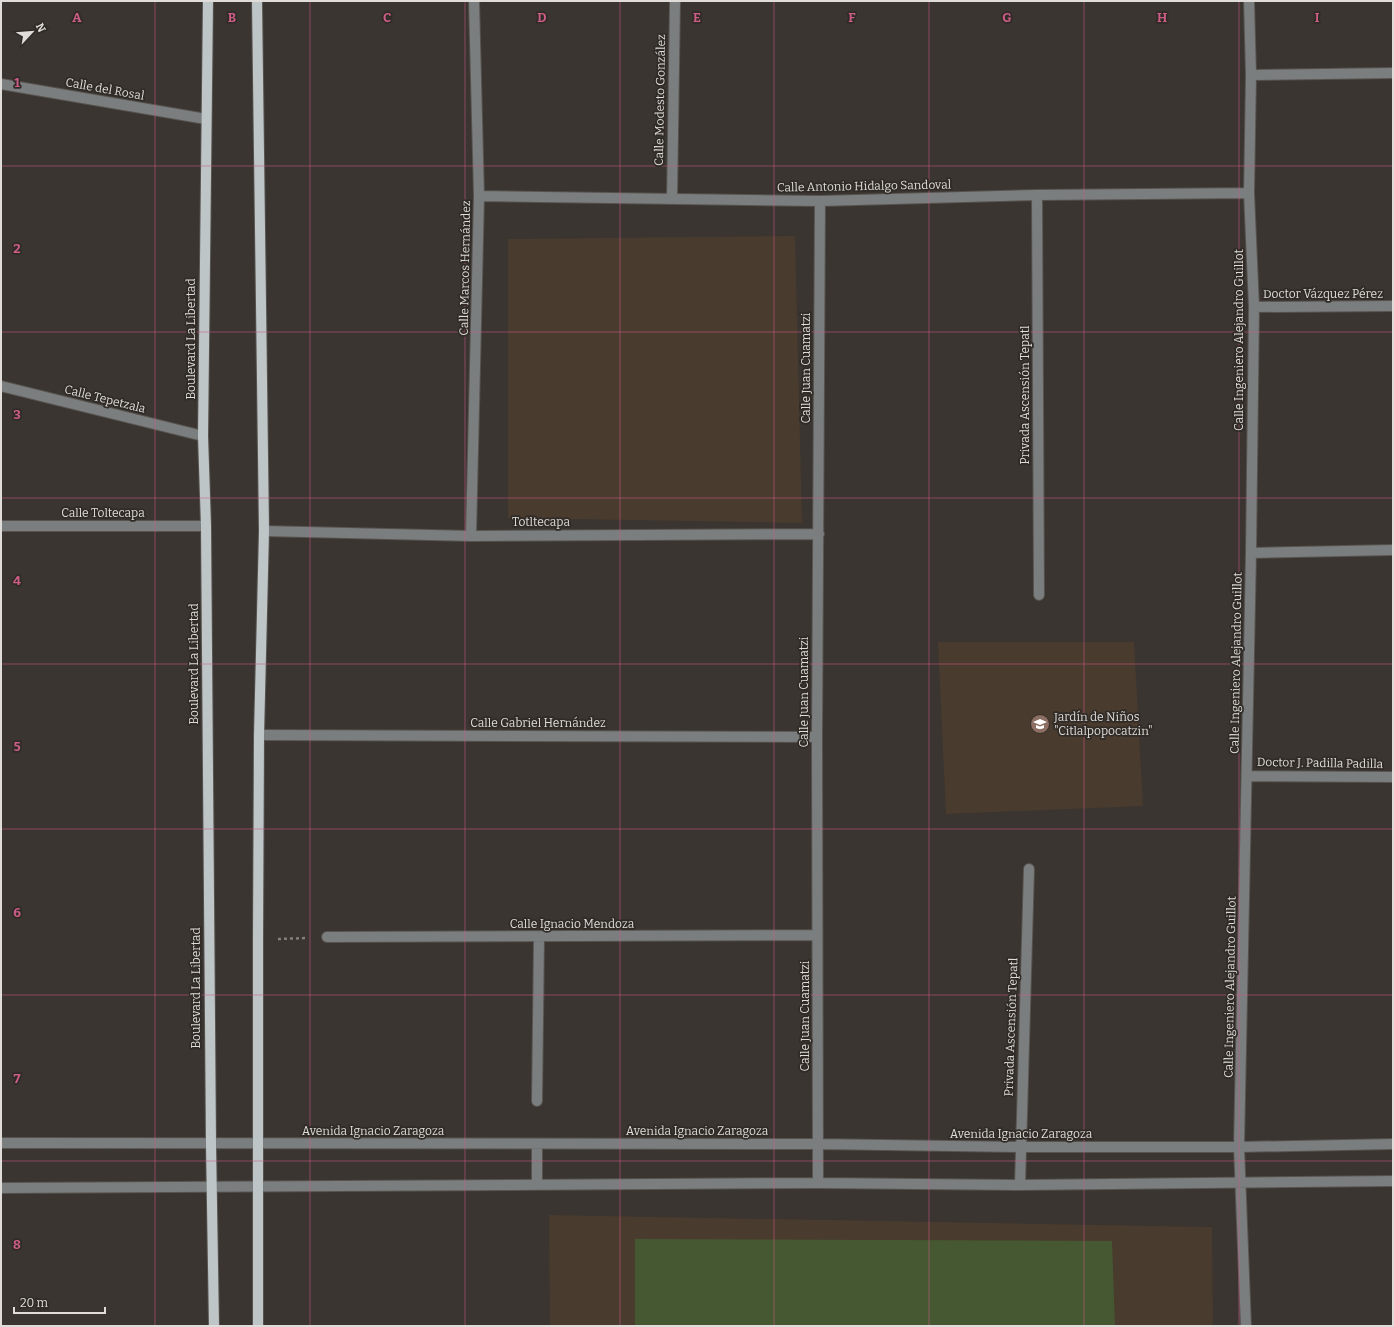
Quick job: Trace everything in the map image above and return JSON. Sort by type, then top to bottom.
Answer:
[{"type":"main road","name":"Boulevard La Libertad","points":[[208,1],[203,436],[206,526],[210,1144],[214,1326]]},
{"type":"main road","points":[[257,1],[264,531],[259,735],[258,1326]]},
{"type":"street","name":"Calle Marcos Hernández","points":[[472,536],[479,196],[474,1]]},
{"type":"street","name":"Calle Modesto González","points":[[672,199],[675,1]]},
{"type":"street","name":"Calle Ingeniero Alejandro Guillot","points":[[1246,1326],[1239,1148],[1251,553],[1254,307],[1249,193],[1251,75],[1249,1]]},
{"type":"street","points":[[1251,75],[1393,73]]},
{"type":"street","name":"Calle del Rosal","points":[[1,84],[206,119]]},
{"type":"street","name":"Calle Antonio Hidalgo Sandoval","points":[[479,196],[820,201],[1037,195],[1249,193]]},
{"type":"street","name":"Privada Ascensión Tepatl","points":[[1037,195],[1039,595]]},
{"type":"street","name":"Calle Juan Cuamatzi","points":[[818,1183],[817,737],[820,201]]},
{"type":"street","name":"Doctor Vázquez Pérez","points":[[1254,307],[1393,306]]},
{"type":"street","name":"Calle Tepetzala","points":[[1,386],[203,436]]},
{"type":"street","name":"Calle Toltecapa","points":[[1,526],[206,526]]},
{"type":"street","name":"Totltecapa","points":[[264,531],[472,536],[819,534]]},
{"type":"street","points":[[1251,553],[1393,550]]},
{"type":"street","name":"Calle Gabriel Hernández","points":[[259,735],[817,737]]},
{"type":"street","name":"Doctor J. Padilla Padilla","points":[[1247,776],[1393,777]]},
{"type":"street","name":"Privada Ascensión Tepatl","points":[[1020,1184],[1029,869]]},
{"type":"street","name":"Calle Ignacio Mendoza","points":[[327,937],[539,938],[817,935]]},
{"type":"street","points":[[537,1100],[539,938]]},
{"type":"street","name":"Avenida Ignacio Zaragoza","points":[[1,1143],[818,1144],[1021,1148],[1239,1148],[1393,1144]]},
{"type":"street","points":[[537,1144],[537,1185]]},
{"type":"street","points":[[1,1188],[212,1188],[818,1183],[1240,1183],[1393,1181]]},
{"type":"path","points":[[258,940],[327,937]]},
{"type":"shaded area","points":[[795,236],[802,523],[508,518],[508,239]]},
{"type":"shaded area","name":"Jardín de Niños \"Citlalpopocatzin\"","points":[[938,642],[1134,642],[1143,806],[946,814]]},
{"type":"shaded area","points":[[549,1215],[1212,1227],[1213,1326],[550,1326]]},
{"type":"green space","points":[[635,1239],[1112,1241],[1115,1326],[635,1326]]},
{"type":"place","name":"Jardín de Niños \"Citlalpopocatzin\"","points":[[1040,724]]}]
